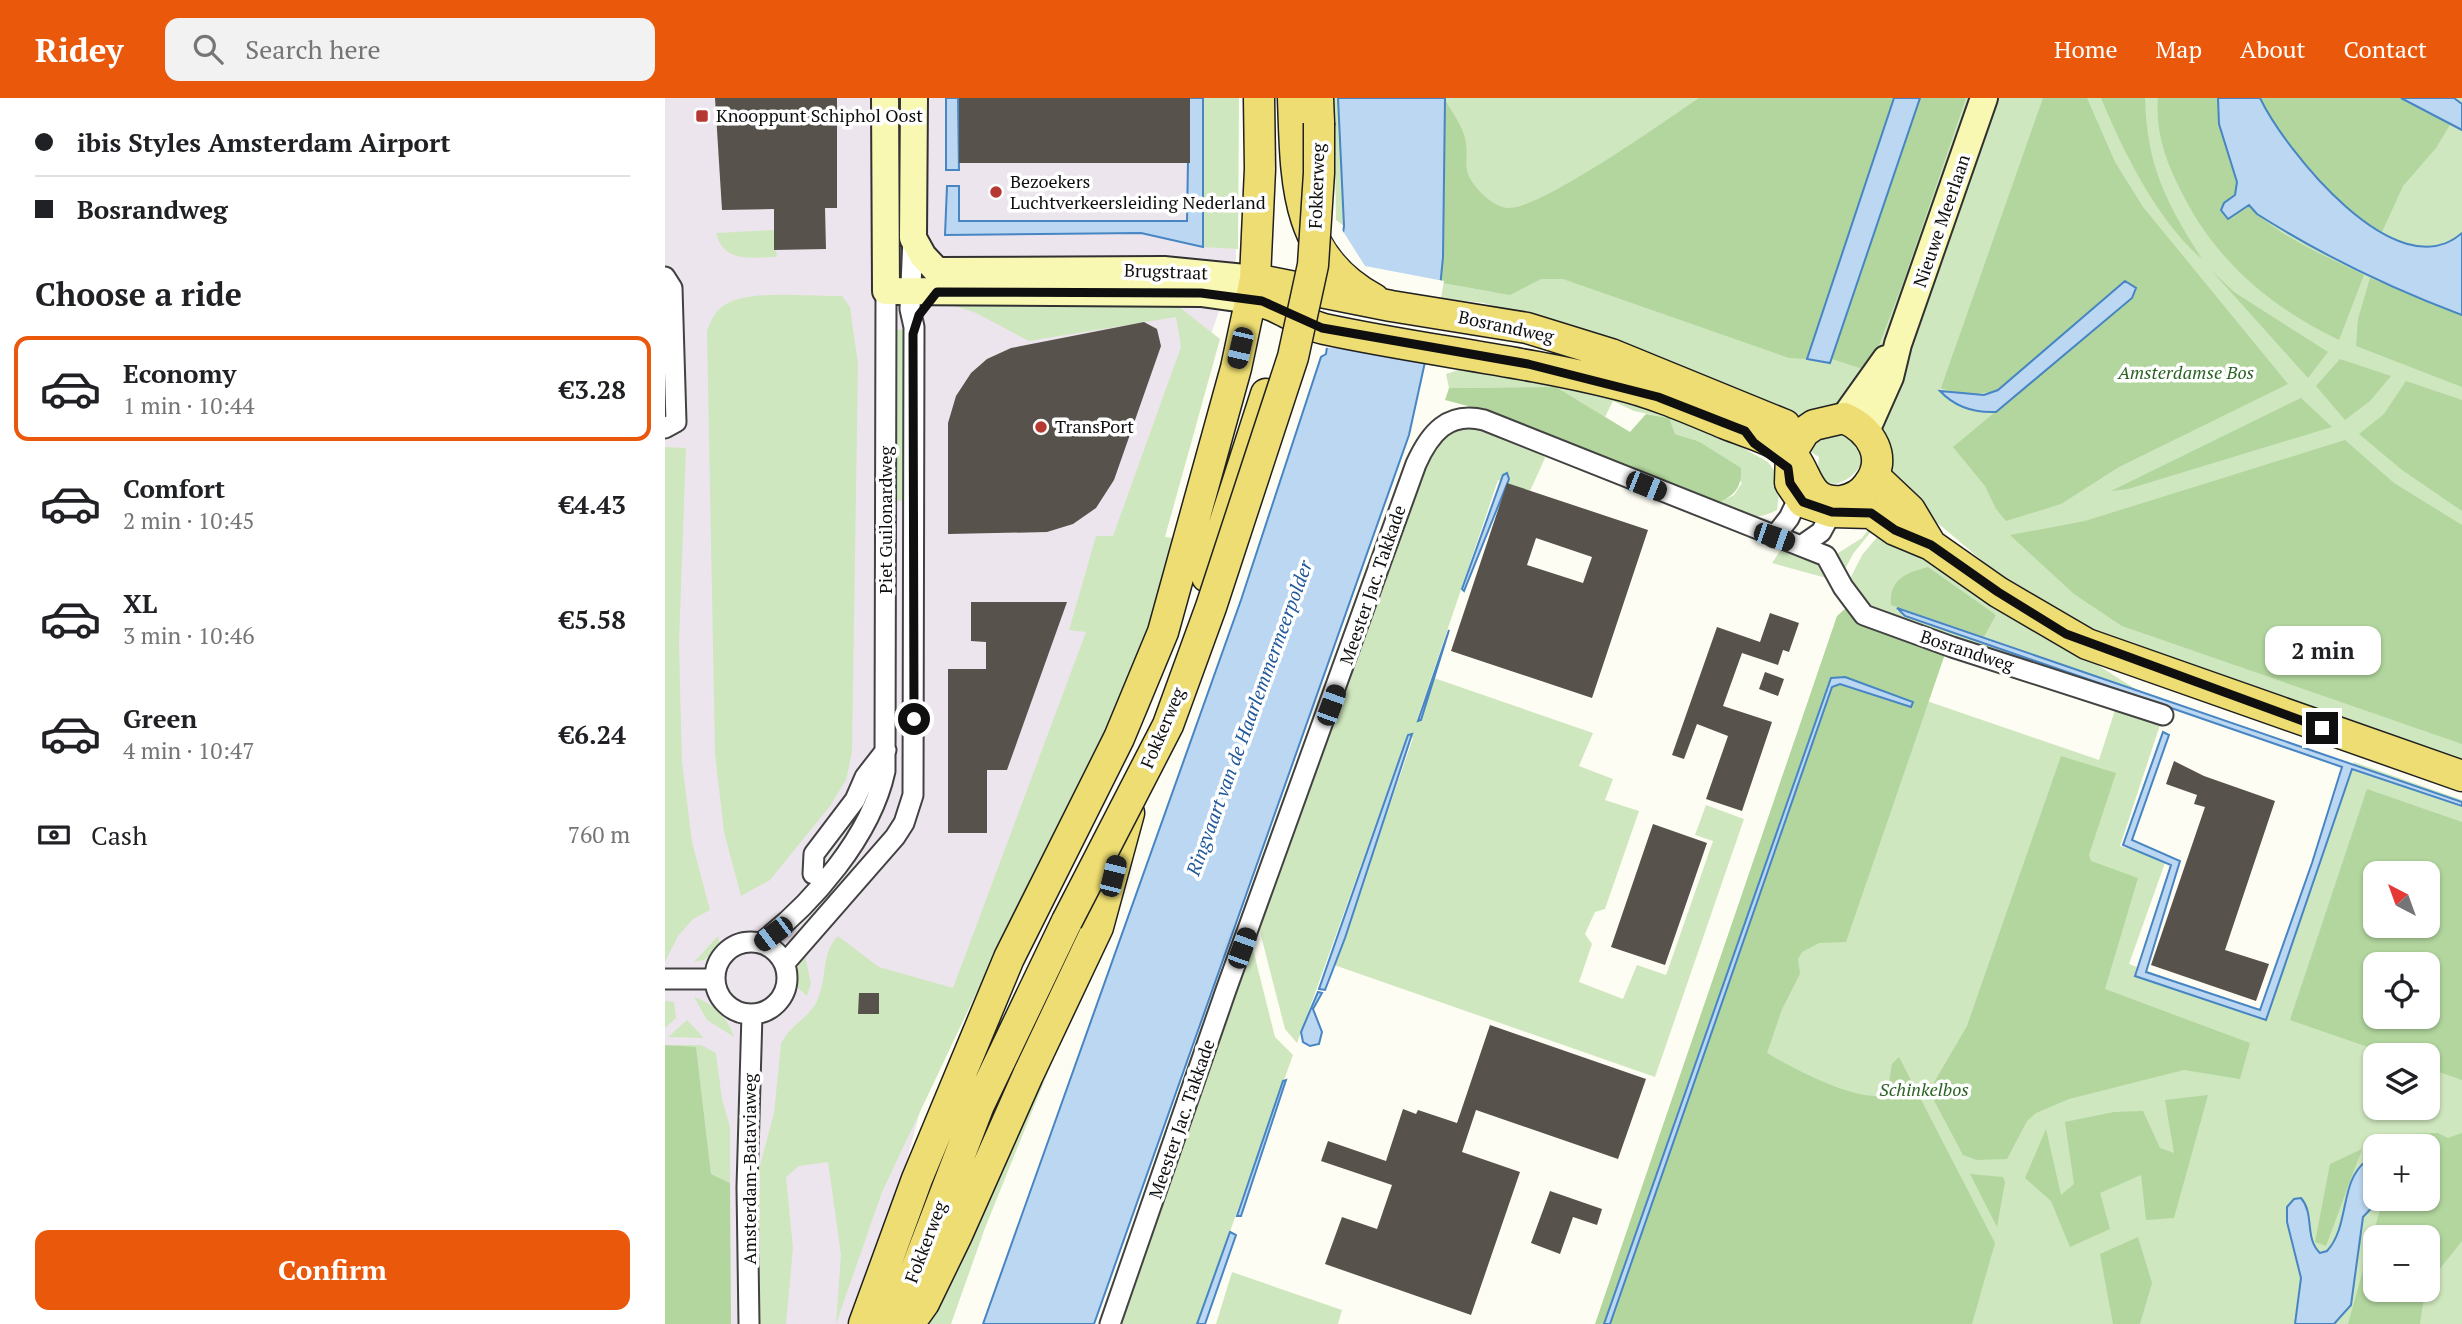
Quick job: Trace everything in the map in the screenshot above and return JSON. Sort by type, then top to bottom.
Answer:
[{"type":"main road","points":[[1259,98],[1259,294],[1281,328],[1282,352]]},
{"type":"main road","points":[[1293,98],[1299,199],[1331,281]]},
{"type":"main road","name":"Fokkerweg","points":[[895,1324],[979,1105],[1067,921],[1168,725],[1211,607],[1293,357],[1313,265],[1319,186],[1318,110]]},
{"type":"main road","name":"Brugstraat","points":[[1259,294],[1331,281]]},
{"type":"main road","name":"Bosrandweg","points":[[1331,281],[1391,306],[1527,328],[1611,354],[1794,451]]},
{"type":"main road","name":"Brugstraat","points":[[1259,294],[1317,327],[1437,350]]},
{"type":"main road","name":"Fokkerweg","points":[[864,1324],[917,1179],[1009,958],[1109,759],[1154,658],[1259,294]]},
{"type":"main road","points":[[909,1324],[924,1303],[957,1235],[1098,927],[1156,726],[1282,352],[1294,333],[1317,327]]},
{"type":"main road","name":"Bosrandweg","points":[[1437,350],[1528,364],[1619,384],[1757,434],[1794,451]]},
{"type":"main road","points":[[1841,508],[1874,476],[1877,453],[1855,425],[1822,421],[1794,451],[1790,483],[1799,497],[1816,508],[1841,508],[1871,513],[1895,530],[1931,545],[2009,599],[2087,644],[2462,776]]},
{"type":"main road","points":[[1794,451],[1809,488],[1820,498],[1841,508]]},
{"type":"main road","points":[[1874,476],[1910,510],[1931,545]]},
{"type":"street","points":[[885,98],[885,170],[898,282]]},
{"type":"street","points":[[898,282],[913,238],[914,98]]},
{"type":"street","name":"Nieuwe Meerlaan","points":[[1855,425],[1890,377],[1898,344],[1984,98]]},
{"type":"street","points":[[885,170],[914,170]]},
{"type":"street","points":[[913,238],[937,282],[914,327]]},
{"type":"street","points":[[665,277],[672,288],[676,422],[665,428]]},
{"type":"street","name":"Brugstraat","points":[[898,282],[1259,294]]},
{"type":"street","name":"Piet Guilonardweg","points":[[785,963],[887,847],[904,823],[910,808],[915,771],[914,327],[898,282]]},
{"type":"street","name":"Piet Guilonardweg","points":[[761,943],[785,925],[850,850],[880,791],[886,750],[898,282]]},
{"type":"street","name":"Meester Jac. Takkade","points":[[1111,1324],[1226,990],[1416,464],[1435,431],[1461,417],[1484,420],[1801,546]]},
{"type":"street","points":[[1774,537],[1789,518],[1799,497]]},
{"type":"street","points":[[1801,546],[1821,532],[1841,508]]},
{"type":"street","name":"Bosrandweg","points":[[1801,546],[1826,556],[1843,587],[1864,615],[1952,647],[2163,715]]},
{"type":"street","points":[[810,896],[814,854],[855,800],[865,777],[886,750]]},
{"type":"street","name":"Piet Guilonardweg","points":[[813,874],[839,841],[870,814]]},
{"type":"street","points":[[748,942],[761,943],[775,950],[785,963],[787,973],[784,993],[776,1004],[765,1012],[738,1012],[726,1004],[718,993],[715,979],[717,966],[735,946],[748,942]]},
{"type":"street","points":[[665,979],[715,979]]},
{"type":"street","name":"Amsterdam-Bataviaweg","points":[[749,1324],[747,1187],[752,1014]]},
{"type":"shaded area","points":[[665,98],[1232,98],[1236,259],[1134,568],[933,1064],[862,1324],[665,1324]]},
{"type":"green space","points":[[1203,98],[1239,98],[1238,249],[1203,247]]},
{"type":"green space","points":[[1334,98],[1338,98],[1344,226],[1336,220]]},
{"type":"green space","name":"Amsterdamse Bos","points":[[1368,98],[2462,98],[2462,763],[2069,634],[1940,525],[1860,466],[1846,480],[1832,484],[1825,482],[1818,468],[1819,457],[1808,450],[1819,439],[1532,318],[1484,303],[1439,298],[1441,283],[1493,292],[1372,238]]},
{"type":"green space","points":[[1699,98],[1894,98],[1807,359],[1789,358],[1563,279],[1541,279],[1510,295],[1441,283],[1445,100],[1463,132],[1467,171],[1471,180],[1487,198],[1508,208],[1525,204],[1575,179]]},
{"type":"green space","points":[[1920,98],[1966,98],[1904,280],[1869,371],[1832,359]]},
{"type":"green space","points":[[2043,98],[2087,98],[2115,162],[2143,207],[2288,384],[2119,467],[2061,504],[2006,521],[1996,509],[1985,486],[1953,447],[2030,383],[1975,394],[1941,388]]},
{"type":"green space","points":[[2101,98],[2145,98],[2154,164],[2178,220],[2202,259],[2171,226],[2143,184]]},
{"type":"green space","points":[[2158,98],[2218,98],[2219,124],[2237,183],[2235,195],[2224,203],[2221,210],[2229,219],[2249,205],[2288,236],[2364,275],[2339,340],[2268,297],[2228,260],[2210,239],[2181,191],[2166,158],[2158,122]]},
{"type":"green space","points":[[2260,98],[2401,98],[2451,123],[2436,148],[2403,186],[2382,232],[2345,206],[2311,174],[2282,137]]},
{"type":"green space","points":[[774,230],[777,257],[748,258],[732,254],[725,250],[716,233]]},
{"type":"green space","points":[[2211,270],[2234,292],[2328,352],[2308,378]]},
{"type":"green space","points":[[2370,278],[2462,315],[2462,387],[2356,346],[2358,319]]},
{"type":"green space","points":[[769,295],[842,296],[850,307],[858,364],[852,752],[846,780],[830,806],[770,880],[741,896],[724,832],[715,754],[707,331],[718,310],[741,298]]},
{"type":"green space","points":[[952,305],[1178,306],[1220,339],[1165,537],[1174,538],[1137,664],[1065,819],[1018,905],[882,1192],[836,1324],[841,1255],[828,1162],[799,1166],[786,1177],[793,1248],[786,1324],[756,1324],[759,1169],[774,1113],[781,1044],[816,1003],[826,959],[838,936],[879,967],[953,988],[1086,632],[1069,630],[1096,536],[1113,536],[1181,347],[1176,317],[1029,341],[976,313]]},
{"type":"green space","points":[[893,329],[905,330],[902,501],[894,500]]},
{"type":"green space","points":[[2340,359],[2391,376],[2370,401],[2345,420],[2316,386]]},
{"type":"green space","points":[[1467,367],[1630,400],[1732,442],[1768,462],[1775,472],[1780,486],[1777,510],[1753,517],[1714,505],[1734,495],[1742,483],[1698,441],[1675,434],[1668,418],[1634,411],[1613,401],[1605,417],[1556,387],[1449,388],[1446,374]]},
{"type":"green space","points":[[2406,381],[2462,400],[2462,511],[2402,470],[2359,434],[2384,414]]},
{"type":"green space","points":[[1556,387],[1630,432],[1646,414],[1669,418],[1675,434],[1698,441],[1741,468],[1738,487],[1726,499],[1714,505],[1624,474],[1483,410],[1445,400],[1449,388]]},
{"type":"green space","points":[[2301,398],[2332,427],[2128,489],[2111,491]]},
{"type":"green space","points":[[1463,425],[1540,451],[1545,458],[1530,491],[1498,480],[1417,720],[1421,720],[1434,678],[1593,733],[1579,766],[1613,779],[1605,800],[1639,811],[1605,909],[1595,912],[1585,934],[1592,944],[1579,982],[1623,999],[1637,965],[1666,975],[1713,841],[1695,835],[1706,805],[1744,819],[1655,1077],[1334,965],[1413,738],[1408,735],[1297,1043],[1285,1029],[1259,928],[1426,457],[1447,432]]},
{"type":"green space","points":[[2345,440],[2394,483],[2462,525],[2462,744],[2122,626],[2074,594],[2010,535],[2085,521]]},
{"type":"green space","points":[[665,447],[686,448],[679,644],[682,761],[692,842],[710,910],[693,919],[678,936],[665,962]]},
{"type":"green space","points":[[1874,522],[1877,524],[1853,554],[1844,571],[1835,555],[1862,538]]},
{"type":"green space","points":[[1884,529],[2140,692],[1984,637],[1996,614],[1897,608],[1897,611],[2167,705],[2166,712],[1942,637],[1867,606],[1850,579],[1862,555]]},
{"type":"green space","points":[[1787,550],[1819,560],[1830,579],[1772,563],[1780,551]]},
{"type":"green space","points":[[1928,567],[1996,615],[1984,637],[1891,605],[1893,589],[1900,578]]},
{"type":"green space","points":[[1846,608],[1859,622],[1944,653],[1944,657],[1846,942],[1819,943],[1802,952],[1798,959],[1800,974],[1782,1009],[1767,1053],[1826,1083],[1874,1096],[1887,1095],[1892,1064],[1899,1057],[1995,1243],[1972,1324],[1595,1324],[1837,616]]},
{"type":"green space","name":"Schinkelbos","points":[[1841,615],[1924,700],[2099,760],[2115,710],[2160,725],[2120,846],[2166,860],[2129,964],[2261,1013],[2354,762],[2462,800],[2462,1324],[1596,1324]]},
{"type":"green space","points":[[2061,756],[2116,773],[2089,855],[2091,861],[2138,878],[2105,989],[2250,1043],[2240,1079],[2184,1070],[2069,1099],[2036,1113],[2027,1121],[2007,1159],[1977,1160],[1963,1155],[1929,1091],[1967,1026]]},
{"type":"green space","points":[[2367,789],[2462,822],[2462,1080],[2440,1072],[2440,1043],[2363,1043],[2363,1045],[2290,1020]]},
{"type":"green space","points":[[718,936],[721,947],[704,960],[694,962]]},
{"type":"green space","points":[[1252,945],[1275,1037],[1293,1055],[1197,1324],[1116,1324]]},
{"type":"green space","points":[[804,952],[811,983],[807,996],[798,988],[798,967]]},
{"type":"green space","points":[[1080,993],[985,1228],[951,1324],[920,1324]]},
{"type":"green space","points":[[694,997],[719,1012],[734,1037],[707,1020]]},
{"type":"green space","points":[[665,1001],[674,1002],[676,1018],[665,1028]]},
{"type":"green space","points":[[687,1020],[704,1038],[668,1037]]},
{"type":"green space","points":[[665,1045],[696,1047],[711,1174],[730,1183],[731,1324],[665,1324]]},
{"type":"green space","points":[[670,1045],[701,1045],[716,1053],[722,1099],[730,1127],[730,1183],[711,1174],[696,1048]]},
{"type":"green space","points":[[2208,1095],[2174,1218],[2146,1220],[2141,1175],[2100,1193],[2110,1229],[2070,1247],[2051,1201],[2025,1178],[2046,1129],[2061,1195],[2074,1184],[2065,1122],[2114,1112],[2143,1111],[2160,1148],[2174,1153],[2165,1100]]},
{"type":"green space","points":[[2462,1133],[2462,1241],[2440,1269],[2440,1225],[2376,1225],[2380,1211],[2440,1211],[2440,1134],[2448,1138]]},
{"type":"green space","points":[[2362,1149],[2326,1246],[2315,1242],[2330,1164]]},
{"type":"green space","points":[[1970,1174],[2003,1177],[2005,1182],[1997,1227]]},
{"type":"green space","points":[[2138,1237],[2152,1283],[2140,1324],[2113,1324],[2100,1254]]},
{"type":"green space","points":[[2363,1270],[2363,1302],[2423,1302],[2420,1324],[2348,1324]]},
{"type":"green space","points":[[1232,1272],[1342,1310],[1338,1324],[1216,1324]]},
{"type":"water","points":[[946,98],[958,98],[959,170],[946,170]]},
{"type":"water","points":[[1189,98],[1203,98],[1203,247],[1141,233],[945,235],[947,186],[959,186],[959,221],[1187,221]]},
{"type":"water","name":"Ringvaart van de Haarlemmermeerpolder","points":[[1338,98],[1445,98],[1443,257],[1439,298],[1409,435],[1094,1324],[983,1324],[1241,600],[1321,357],[1326,354],[1344,226]]},
{"type":"water","points":[[1894,98],[1920,98],[1830,363],[1807,359]]},
{"type":"water","points":[[2218,98],[2260,98],[2293,149],[2318,179],[2346,207],[2376,229],[2407,244],[2436,246],[2462,233],[2462,315],[2409,294],[2332,257],[2257,214],[2249,205],[2228,219],[2221,210],[2224,203],[2235,195],[2237,182],[2219,124]]},
{"type":"water","points":[[2401,98],[2454,98],[2462,104],[2462,130]]},
{"type":"water","points":[[2125,281],[2136,288],[2132,298],[1996,412],[1965,408],[1940,391],[1984,395],[1998,390]]},
{"type":"water","points":[[1507,473],[1509,479],[1464,591],[1462,589],[1503,475]]},
{"type":"water","points":[[1897,608],[2462,802],[2462,806],[2352,769],[2266,1020],[2135,976],[2171,865],[2123,845],[2163,732],[2169,735],[2132,840],[2180,861],[2146,972],[2260,1010],[2312,863],[2342,767],[1905,616]]},
{"type":"water","points":[[1449,630],[1421,720],[1418,721]]},
{"type":"water","points":[[1845,677],[1913,702],[1911,707],[1840,684],[1832,687],[1610,1324],[1604,1324],[1831,678]]},
{"type":"water","points":[[1412,734],[1345,938],[1325,990],[1319,989],[1408,735]]},
{"type":"water","points":[[1318,992],[1322,993],[1313,1009],[1322,1032],[1319,1044],[1310,1046],[1303,1042],[1301,1032]]},
{"type":"water","points":[[1286,1080],[1241,1216],[1237,1216],[1283,1081]]},
{"type":"water","points":[[2363,1164],[2363,1211],[2369,1211],[2363,1217],[2351,1305],[2334,1324],[2295,1324],[2301,1278],[2287,1222],[2287,1207],[2294,1199],[2301,1198],[2308,1211],[2315,1247],[2320,1253],[2327,1251],[2339,1229],[2348,1192]]},
{"type":"water","points":[[1230,1232],[1236,1235],[1205,1324],[1197,1324]]},
{"type":"pier","points":[[1341,228],[1365,266],[1444,281],[1429,364],[1348,347],[1323,348]]},
{"type":"building","points":[[715,98],[837,98],[837,208],[825,208],[826,249],[774,250],[774,209],[722,210]]},
{"type":"building","points":[[959,98],[1190,98],[1190,163],[959,163]]},
{"type":"building","name":"TransPort","points":[[1144,322],[1157,329],[1161,346],[1114,480],[1096,508],[1073,524],[1047,532],[948,534],[948,423],[956,396],[971,373],[987,359],[1011,348]]},
{"type":"building","points":[[1507,483],[1648,530],[1592,698],[1451,651]],"holes":[[[1536,538],[1592,557],[1583,583],[1527,565]]]},
{"type":"building","points":[[971,602],[1067,602],[1007,770],[987,770],[987,833],[948,833],[948,669],[986,669],[986,642],[971,641]]},
{"type":"building","points":[[1770,613],[1799,623],[1789,652],[1783,650],[1778,665],[1742,653],[1723,706],[1772,722],[1742,811],[1706,799],[1728,736],[1697,724],[1684,759],[1672,755],[1717,627],[1760,642]]},
{"type":"building","points":[[1765,672],[1784,679],[1778,696],[1759,689]]},
{"type":"building","points":[[2174,761],[2204,776],[2275,801],[2225,950],[2269,964],[2256,1001],[2151,965],[2205,807],[2194,804],[2197,795],[2166,784]]},
{"type":"building","points":[[1653,824],[1707,843],[1665,965],[1611,947]]},
{"type":"building","points":[[859,993],[879,993],[879,1014],[858,1014]]},
{"type":"building","points":[[1490,1025],[1646,1079],[1618,1159],[1476,1110],[1462,1152],[1520,1172],[1471,1315],[1325,1264],[1342,1217],[1377,1229],[1392,1185],[1321,1161],[1328,1141],[1386,1161],[1403,1109],[1416,1114],[1418,1110],[1457,1123]]},
{"type":"building","points":[[1550,1191],[1602,1209],[1597,1225],[1573,1217],[1560,1254],[1531,1243]]},
{"type":"place","name":"Knooppunt Schiphol Oost","points":[[702,116]]},
{"type":"place","name":"Bezoekers Luchtverkeersleiding Nederland","points":[[996,192]]},
{"type":"place","name":"TransPort","points":[[1041,427]]},
{"type":"route","points":[[914,719],[913,334],[919,315],[937,292],[1201,293],[1262,301],[1322,328],[1528,364],[1619,384],[1658,397],[1745,431],[1754,443],[1788,468],[1794,493],[1803,502],[1832,512],[1871,513],[1895,530],[1931,545],[1998,592],[2066,634],[2087,644],[2322,728]]}]
